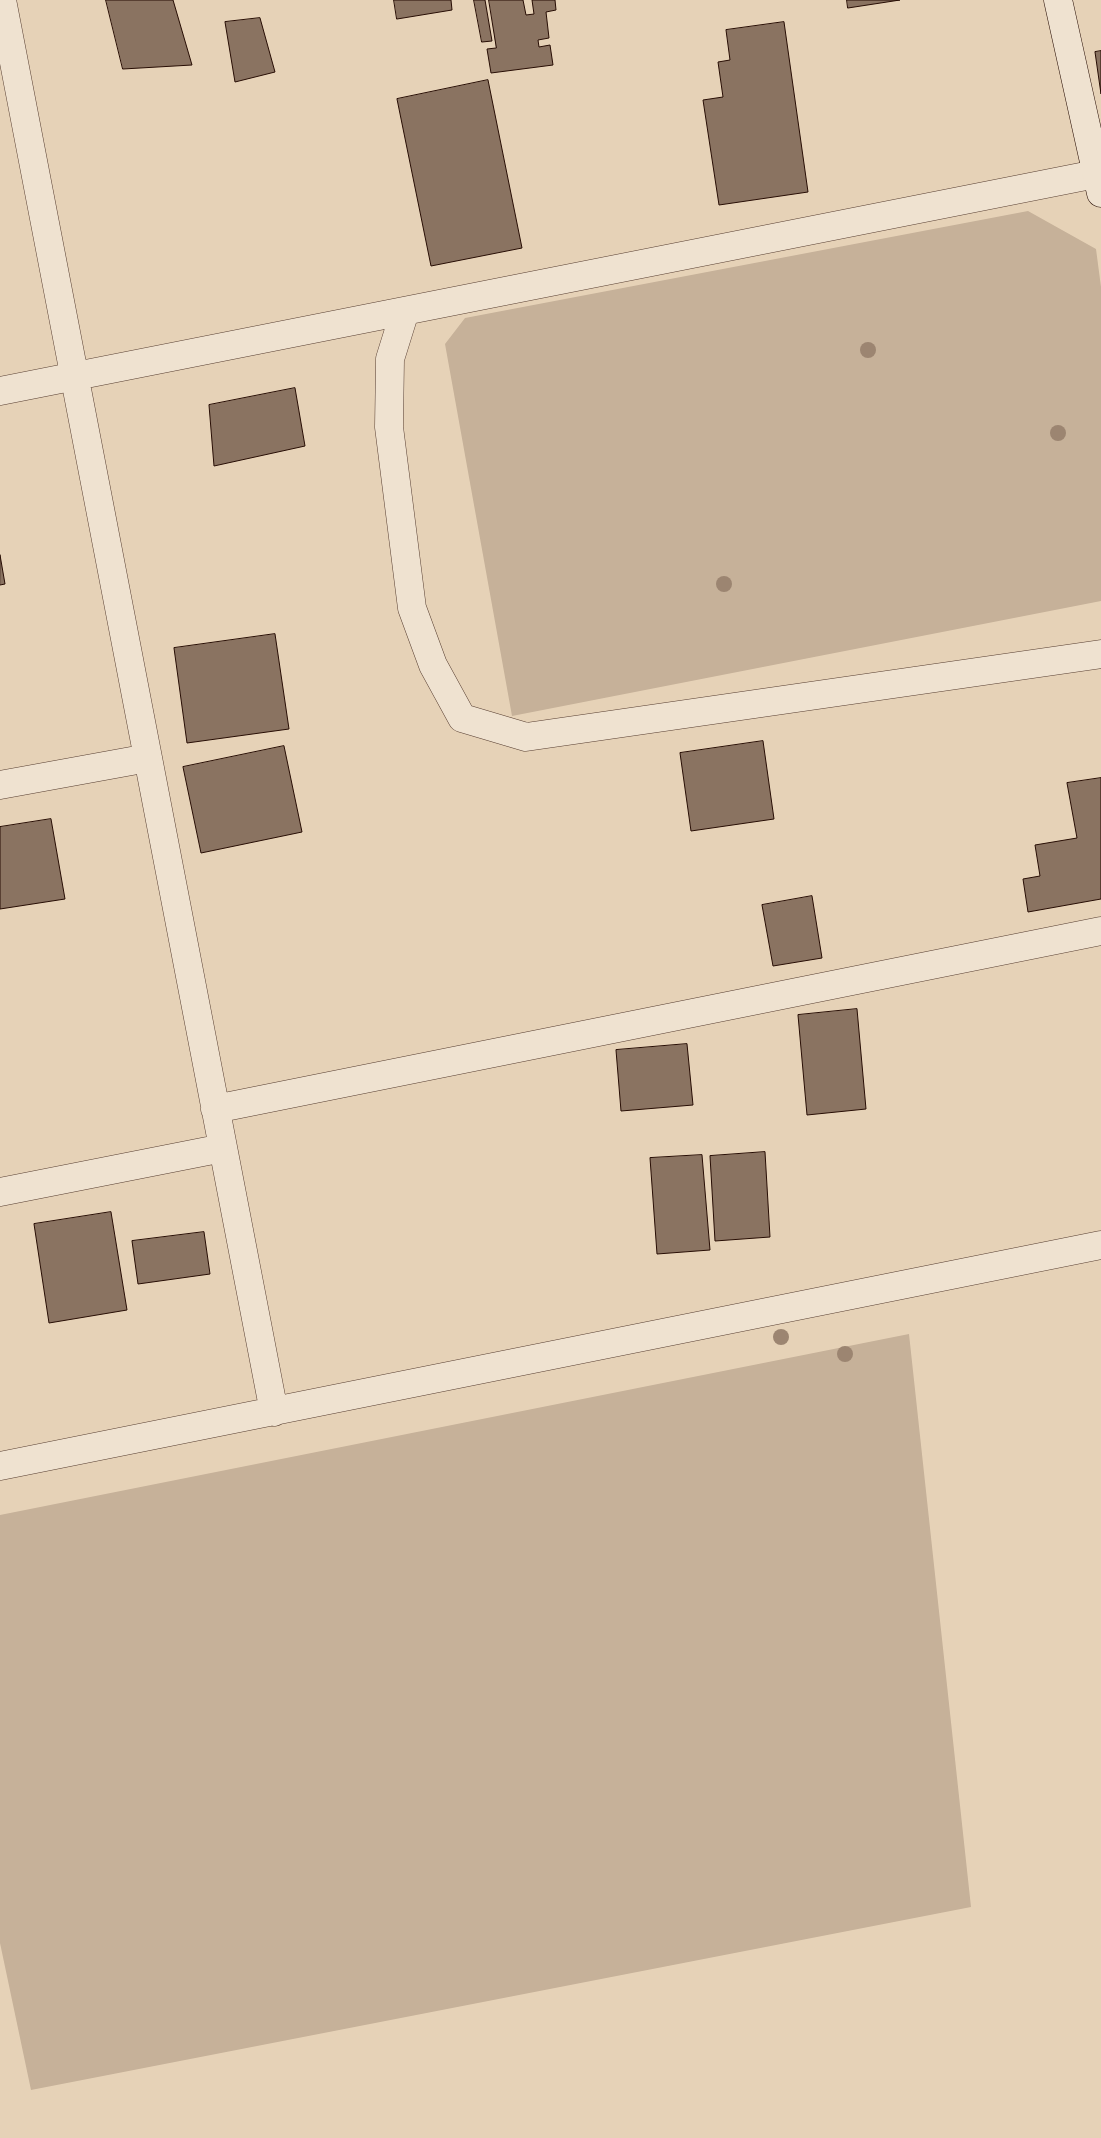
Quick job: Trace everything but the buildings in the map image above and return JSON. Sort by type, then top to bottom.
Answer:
[{"type":"street","points":[[2,0],[274,1412]]},
{"type":"street","points":[[0,391],[405,311],[1100,180],[1058,0]]},
{"type":"street","points":[[405,311],[390,360],[389,428],[412,608],[433,665],[462,718],[526,737],[1101,654]]},
{"type":"street","points":[[0,785],[148,758]]},
{"type":"street","points":[[215,1109],[1101,932]]},
{"type":"street","points":[[0,1192],[223,1148]]},
{"type":"street","points":[[0,1466],[1101,1245]]},
{"type":"shaded area","points":[[1028,211],[1096,249],[1101,287],[1101,601],[512,716],[445,344],[465,318]]},
{"type":"shaded area","points":[[909,1334],[971,1907],[31,2090],[0,1943],[0,1515]]}]
